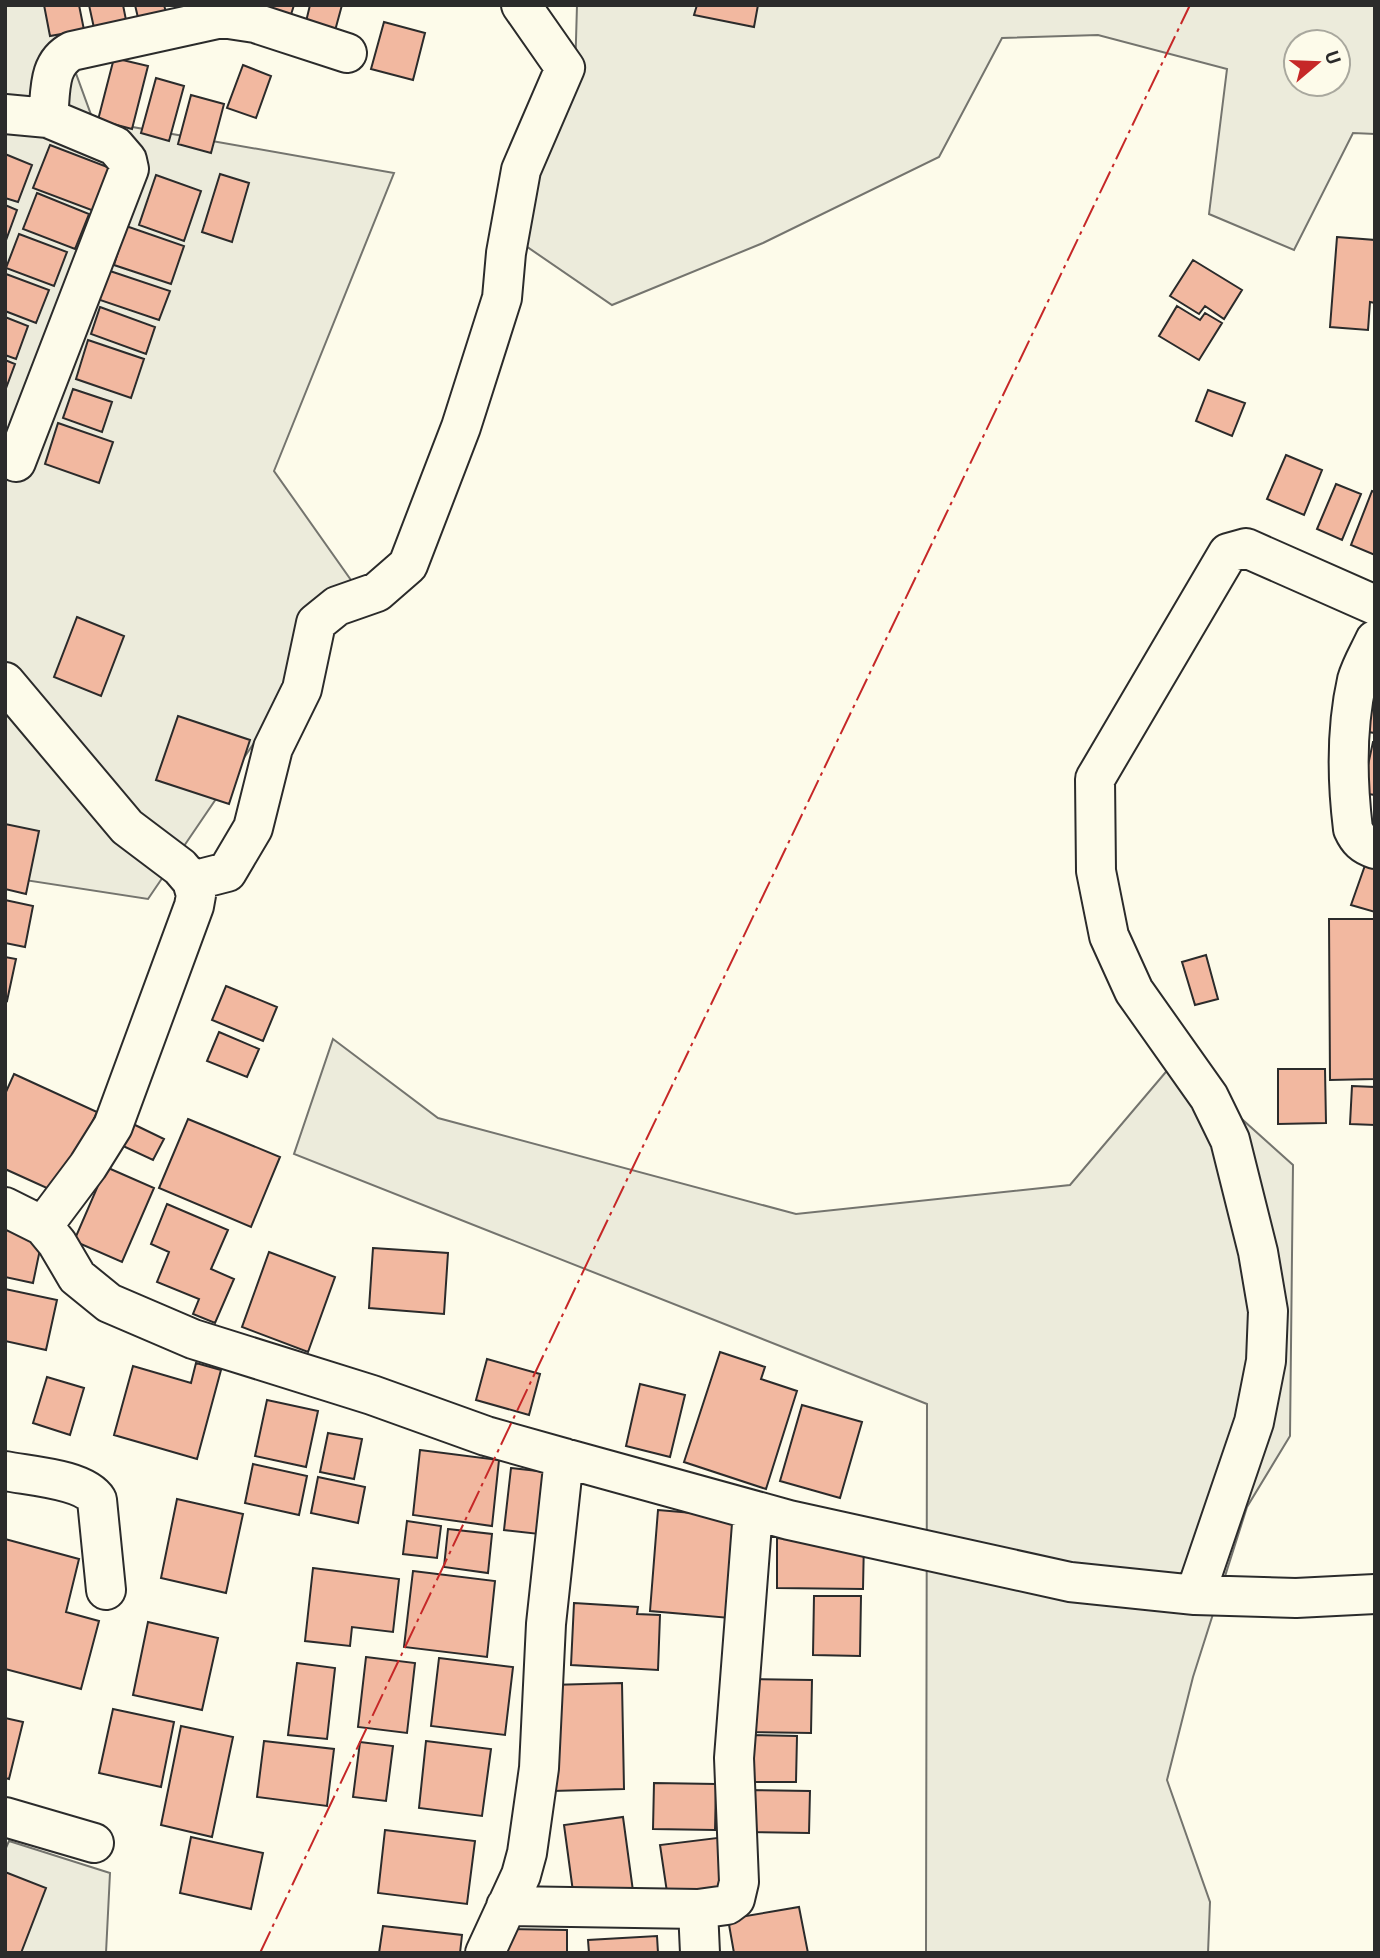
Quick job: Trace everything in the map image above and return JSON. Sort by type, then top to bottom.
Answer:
[{"type":"street","points":[[192,881],[228,872],[253,828],[273,748],[302,689],[316,623],[337,606],[377,592],[408,565],[461,427],[502,298],[506,253],[520,170],[565,68],[521,5]]},
{"type":"street","points":[[48,118],[53,74],[57,62],[63,56],[72,51],[222,18],[255,23],[347,53]]},
{"type":"street","points":[[5,114],[48,118],[115,146],[127,160],[129,169],[16,461]]},
{"type":"street","points":[[1195,1595],[1254,1422],[1266,1361],[1268,1311],[1258,1252],[1230,1140],[1209,1097],[1134,990],[1109,936],[1097,872],[1095,779],[1228,553],[1246,548],[1375,605]]},
{"type":"street","points":[[1375,640],[1358,678],[1350,730],[1348,769],[1353,829],[1357,838],[1375,849]]},
{"type":"street","points":[[5,682],[127,827],[180,867],[192,881],[196,895],[113,1126],[88,1166],[43,1226]]},
{"type":"street","points":[[5,1207],[43,1226],[57,1243],[77,1277],[109,1303],[193,1339],[372,1395],[486,1436],[753,1511],[1070,1582],[1195,1595],[1296,1598],[1375,1594]]},
{"type":"street","points":[[485,1953],[521,1875],[527,1853],[539,1768],[546,1624],[564,1458]]},
{"type":"street","points":[[5,1471],[74,1484],[92,1492],[97,1500],[106,1590]]},
{"type":"street","points":[[506,1906],[698,1909],[727,1905],[736,1899],[738,1889],[734,1758],[753,1511]]},
{"type":"street","points":[[5,1817],[94,1843]]},
{"type":"street","points":[[698,1909],[700,1953]]},
{"type":"shaded area","points":[[5,5],[51,5],[93,120],[394,173],[274,471],[358,590],[148,899],[5,877]]},
{"type":"shaded area","points":[[577,5],[1375,5],[1375,134],[1353,133],[1294,250],[1209,214],[1227,69],[1098,35],[1002,38],[939,157],[763,243],[612,305],[501,229],[575,75]]},
{"type":"shaded area","points":[[333,1039],[438,1118],[796,1214],[1070,1185],[1176,1060],[1293,1165],[1290,1436],[1247,1507],[1193,1677],[1167,1780],[1210,1902],[1208,1953],[926,1953],[927,1404],[294,1154]]},
{"type":"shaded area","points":[[9,1841],[110,1873],[106,1953],[5,1953],[5,1850]]},
{"type":"building","points":[[44,5],[79,5],[84,30],[50,36]]},
{"type":"building","points":[[89,5],[123,5],[126,20],[94,28]]},
{"type":"building","points":[[135,5],[164,5],[167,16],[139,22]]},
{"type":"building","points":[[265,5],[294,5],[289,21],[263,13]]},
{"type":"building","points":[[310,5],[342,5],[333,38],[304,30]]},
{"type":"building","points":[[697,5],[758,5],[754,27],[694,15]]},
{"type":"building","points":[[384,22],[425,33],[413,80],[371,69]]},
{"type":"building","points":[[114,58],[148,66],[132,129],[98,120]]},
{"type":"building","points":[[243,65],[271,76],[256,118],[227,108]]},
{"type":"building","points":[[156,78],[184,86],[169,141],[141,133]]},
{"type":"building","points":[[191,95],[224,104],[211,153],[178,144]]},
{"type":"building","points":[[50,145],[110,168],[94,211],[33,188]]},
{"type":"building","points":[[5,154],[32,165],[18,202],[5,198]]},
{"type":"building","points":[[220,174],[249,183],[232,242],[202,232]]},
{"type":"building","points":[[156,175],[201,191],[184,241],[139,225]]},
{"type":"building","points":[[37,193],[89,214],[75,249],[23,229]]},
{"type":"building","points":[[5,205],[17,210],[5,243]]},
{"type":"building","points":[[126,226],[184,246],[171,284],[114,265]]},
{"type":"building","points":[[19,234],[67,252],[54,286],[6,268]]},
{"type":"building","points":[[1337,237],[1375,240],[1375,303],[1370,302],[1368,330],[1330,327]]},
{"type":"building","points":[[1193,260],[1242,290],[1224,319],[1205,306],[1199,314],[1170,296]]},
{"type":"building","points":[[107,270],[170,291],[159,320],[97,299]]},
{"type":"building","points":[[6,274],[49,290],[36,323],[5,311]]},
{"type":"building","points":[[1177,306],[1200,320],[1205,313],[1222,323],[1199,360],[1159,336]]},
{"type":"building","points":[[100,307],[155,327],[146,354],[91,334]]},
{"type":"building","points":[[5,317],[28,326],[16,359],[5,355]]},
{"type":"building","points":[[88,340],[144,359],[131,398],[76,379]]},
{"type":"building","points":[[5,360],[15,364],[5,391]]},
{"type":"building","points":[[73,389],[112,402],[102,432],[63,418]]},
{"type":"building","points":[[1208,390],[1245,403],[1232,436],[1196,421]]},
{"type":"building","points":[[58,423],[113,442],[99,483],[45,464]]},
{"type":"building","points":[[1286,455],[1322,470],[1304,515],[1267,499]]},
{"type":"building","points":[[1336,484],[1361,494],[1342,540],[1317,529]]},
{"type":"building","points":[[1372,491],[1375,492],[1375,555],[1351,545]]},
{"type":"building","points":[[77,617],[124,636],[101,696],[54,677]]},
{"type":"building","points":[[1375,670],[1375,733],[1361,731]]},
{"type":"building","points":[[178,716],[250,740],[229,804],[156,780]]},
{"type":"building","points":[[1375,742],[1375,795],[1362,793]]},
{"type":"building","points":[[5,824],[39,831],[26,894],[5,889]]},
{"type":"building","points":[[1369,854],[1375,856],[1375,912],[1351,905]]},
{"type":"building","points":[[5,900],[33,906],[25,947],[5,943]]},
{"type":"building","points":[[1329,919],[1375,919],[1375,1079],[1330,1080]]},
{"type":"building","points":[[1206,955],[1218,999],[1195,1005],[1182,962]]},
{"type":"building","points":[[5,957],[16,959],[7,1001],[5,1000]]},
{"type":"building","points":[[226,986],[277,1007],[263,1041],[212,1020]]},
{"type":"building","points":[[219,1032],[259,1049],[247,1077],[207,1061]]},
{"type":"building","points":[[1278,1069],[1325,1069],[1326,1123],[1278,1124]]},
{"type":"building","points":[[14,1074],[97,1112],[60,1194],[5,1169],[5,1094]]},
{"type":"building","points":[[1352,1086],[1375,1087],[1375,1125],[1350,1124]]},
{"type":"building","points":[[188,1119],[280,1157],[251,1227],[159,1188]]},
{"type":"building","points":[[133,1124],[164,1139],[153,1160],[123,1146]]},
{"type":"building","points":[[106,1167],[154,1188],[122,1262],[74,1241]]},
{"type":"building","points":[[167,1204],[228,1230],[211,1269],[234,1279],[215,1323],[193,1314],[199,1299],[157,1282],[169,1252],[151,1244]]},
{"type":"building","points":[[5,1227],[43,1235],[33,1283],[5,1277]]},
{"type":"building","points":[[373,1248],[448,1253],[444,1314],[369,1308]]},
{"type":"building","points":[[269,1252],[335,1277],[308,1352],[242,1327]]},
{"type":"building","points":[[5,1289],[57,1300],[46,1350],[5,1341]]},
{"type":"building","points":[[720,1352],[765,1367],[761,1379],[797,1391],[766,1489],[684,1462]]},
{"type":"building","points":[[487,1359],[540,1374],[529,1415],[476,1400]]},
{"type":"building","points":[[196,1363],[221,1370],[197,1459],[114,1435],[133,1366],[191,1383]]},
{"type":"building","points":[[47,1377],[84,1388],[70,1435],[33,1423]]},
{"type":"building","points":[[640,1384],[685,1395],[670,1457],[626,1446]]},
{"type":"building","points":[[267,1400],[318,1411],[306,1467],[255,1456]]},
{"type":"building","points":[[802,1405],[862,1422],[840,1498],[780,1481]]},
{"type":"building","points":[[328,1433],[362,1439],[354,1479],[320,1472]]},
{"type":"building","points":[[420,1450],[499,1460],[492,1526],[413,1515]]},
{"type":"building","points":[[253,1464],[307,1476],[299,1515],[245,1503]]},
{"type":"building","points":[[511,1468],[547,1472],[539,1534],[504,1530]]},
{"type":"building","points":[[318,1477],[365,1487],[358,1523],[311,1513]]},
{"type":"building","points":[[177,1499],[243,1514],[226,1593],[161,1578]]},
{"type":"building","points":[[658,1510],[739,1517],[730,1618],[650,1611]]},
{"type":"building","points":[[407,1521],[441,1526],[437,1558],[403,1554]]},
{"type":"building","points":[[448,1529],[492,1534],[488,1573],[444,1567]]},
{"type":"building","points":[[777,1538],[864,1539],[863,1589],[777,1588]]},
{"type":"building","points":[[5,1539],[79,1559],[66,1612],[99,1621],[81,1689],[5,1669]]},
{"type":"building","points":[[313,1568],[399,1579],[393,1632],[352,1627],[350,1646],[305,1641]]},
{"type":"building","points":[[413,1571],[495,1581],[487,1657],[404,1647]]},
{"type":"building","points":[[814,1596],[861,1596],[860,1656],[813,1655]]},
{"type":"building","points":[[574,1603],[638,1607],[637,1614],[660,1615],[658,1670],[571,1665]]},
{"type":"building","points":[[148,1622],[218,1638],[202,1710],[133,1695]]},
{"type":"building","points":[[366,1657],[415,1663],[407,1733],[358,1727]]},
{"type":"building","points":[[439,1658],[513,1667],[505,1735],[431,1726]]},
{"type":"building","points":[[297,1663],[335,1668],[327,1739],[288,1735]]},
{"type":"building","points":[[744,1679],[812,1680],[811,1733],[744,1732]]},
{"type":"building","points":[[622,1683],[624,1789],[552,1791],[550,1685]]},
{"type":"building","points":[[113,1709],[174,1722],[161,1787],[99,1773]]},
{"type":"building","points":[[5,1718],[23,1722],[9,1779],[5,1778]]},
{"type":"building","points":[[181,1726],[233,1737],[212,1837],[161,1825]]},
{"type":"building","points":[[745,1735],[797,1736],[796,1782],[744,1782]]},
{"type":"building","points":[[264,1741],[334,1749],[327,1806],[257,1797]]},
{"type":"building","points":[[426,1741],[491,1749],[482,1816],[419,1808]]},
{"type":"building","points":[[360,1742],[393,1746],[386,1801],[353,1797]]},
{"type":"building","points":[[654,1783],[716,1784],[715,1830],[653,1829]]},
{"type":"building","points":[[743,1790],[810,1791],[809,1833],[743,1832]]},
{"type":"building","points":[[623,1817],[633,1891],[574,1899],[564,1825]]},
{"type":"building","points":[[385,1830],[475,1841],[467,1904],[378,1893]]},
{"type":"building","points":[[191,1837],[263,1853],[251,1909],[180,1893]]},
{"type":"building","points":[[725,1837],[732,1891],[668,1899],[660,1845]]},
{"type":"building","points":[[5,1872],[46,1888],[21,1953],[5,1953]]},
{"type":"building","points":[[799,1907],[808,1953],[734,1953],[728,1919]]},
{"type":"building","points":[[383,1926],[462,1935],[460,1953],[379,1953]]},
{"type":"building","points":[[507,1929],[567,1930],[567,1953],[507,1953]]},
{"type":"building","points":[[657,1936],[658,1953],[589,1953],[588,1940]]},
{"type":"power","points":[[260,1953],[599,1238],[1190,5]]}]
